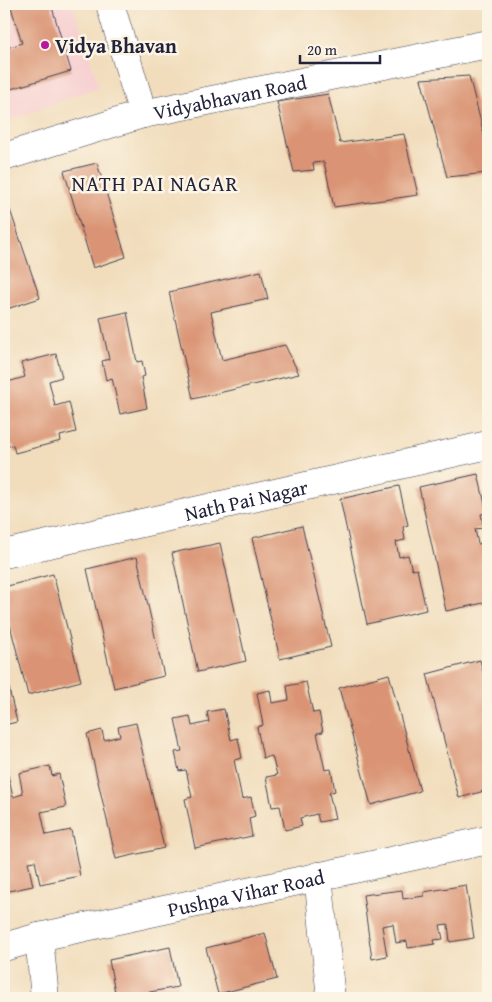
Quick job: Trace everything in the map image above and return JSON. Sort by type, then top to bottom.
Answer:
[{"type":"street","points":[[110,4],[143,114]]},
{"type":"street","name":"Vidyabhavan Road","points":[[4,157],[143,114],[488,44]]},
{"type":"street","name":"Nath Pai Nagar","points":[[4,554],[488,445]]},
{"type":"street","name":"Pushpa Vihar Road","points":[[4,947],[38,937],[488,840]]},
{"type":"street","points":[[318,876],[331,998]]},
{"type":"street","points":[[38,937],[44,998]]},
{"type":"shaded area","name":"Vidya Bhavan","points":[[4,4],[73,4],[99,87],[4,122]]},
{"type":"building","points":[[10,4],[51,4],[71,71],[4,91],[4,49],[22,43]]},
{"type":"building","points":[[469,76],[488,150],[488,173],[447,177],[421,79]]},
{"type":"building","points":[[328,94],[340,143],[404,134],[418,195],[334,207],[324,162],[313,163],[314,170],[294,172],[277,102]]},
{"type":"building","points":[[97,163],[126,257],[93,268],[64,171]]},
{"type":"building","points":[[9,207],[40,298],[4,310],[4,209]]},
{"type":"building","points":[[488,258],[488,272],[484,259]]},
{"type":"building","points":[[261,271],[268,299],[211,312],[222,360],[285,345],[299,374],[193,399],[169,292]]},
{"type":"building","points":[[127,312],[137,362],[142,361],[145,376],[141,377],[147,408],[120,414],[112,378],[106,380],[102,361],[109,359],[100,318]]},
{"type":"building","points":[[56,354],[62,377],[49,381],[55,406],[69,402],[76,432],[60,436],[61,441],[15,453],[13,445],[4,447],[4,383],[25,377],[21,363]]},
{"type":"building","points":[[478,474],[487,513],[481,514],[484,528],[475,529],[478,544],[487,542],[488,602],[446,611],[419,487]]},
{"type":"building","points":[[399,486],[408,525],[403,527],[405,540],[396,542],[399,557],[408,555],[412,570],[417,569],[426,610],[367,624],[340,499]]},
{"type":"building","points":[[302,526],[331,647],[280,659],[252,538]]},
{"type":"building","points":[[220,543],[246,661],[198,672],[172,553]]},
{"type":"building","points":[[137,557],[164,676],[114,688],[87,569]]},
{"type":"building","points":[[53,574],[81,681],[28,695],[4,602],[4,587]]},
{"type":"building","points":[[480,660],[488,691],[488,790],[459,798],[427,674]]},
{"type":"building","points":[[389,674],[420,791],[371,805],[339,688]]},
{"type":"building","points":[[7,681],[17,722],[4,725],[4,682]]},
{"type":"building","points":[[306,682],[313,713],[319,712],[323,732],[317,733],[325,770],[331,769],[335,791],[329,793],[335,819],[319,822],[317,814],[300,818],[302,826],[285,830],[280,806],[272,807],[266,777],[277,775],[272,756],[263,758],[257,727],[263,725],[257,693],[270,690],[272,703],[289,700],[287,686]]},
{"type":"building","points":[[224,709],[231,740],[238,738],[242,758],[234,760],[242,799],[251,797],[255,816],[249,818],[252,836],[195,848],[185,799],[192,797],[186,770],[179,771],[175,752],[182,751],[175,719],[190,716],[192,726],[209,722],[207,712]]},
{"type":"building","points":[[136,723],[164,848],[116,859],[87,734],[102,730],[104,740],[120,736],[118,727]]},
{"type":"building","points":[[50,766],[52,776],[59,774],[66,807],[41,812],[46,835],[71,830],[80,876],[40,884],[35,861],[28,862],[33,886],[4,892],[4,776],[8,775],[13,797],[23,794],[19,773]]},
{"type":"building","points":[[466,885],[474,938],[450,942],[448,924],[440,925],[443,939],[434,940],[435,944],[408,948],[407,941],[396,943],[393,924],[382,926],[387,956],[372,959],[363,895],[402,890],[403,899],[424,896],[424,892]]},
{"type":"building","points":[[265,933],[277,979],[218,994],[206,948]]},
{"type":"building","points":[[170,947],[178,987],[116,998],[109,960]]},
{"type":"place","name":"Vidya Bhavan","points":[[45,45]]},
{"type":"district","name":"NATH PAI NAGAR","points":[[155,183]]}]
